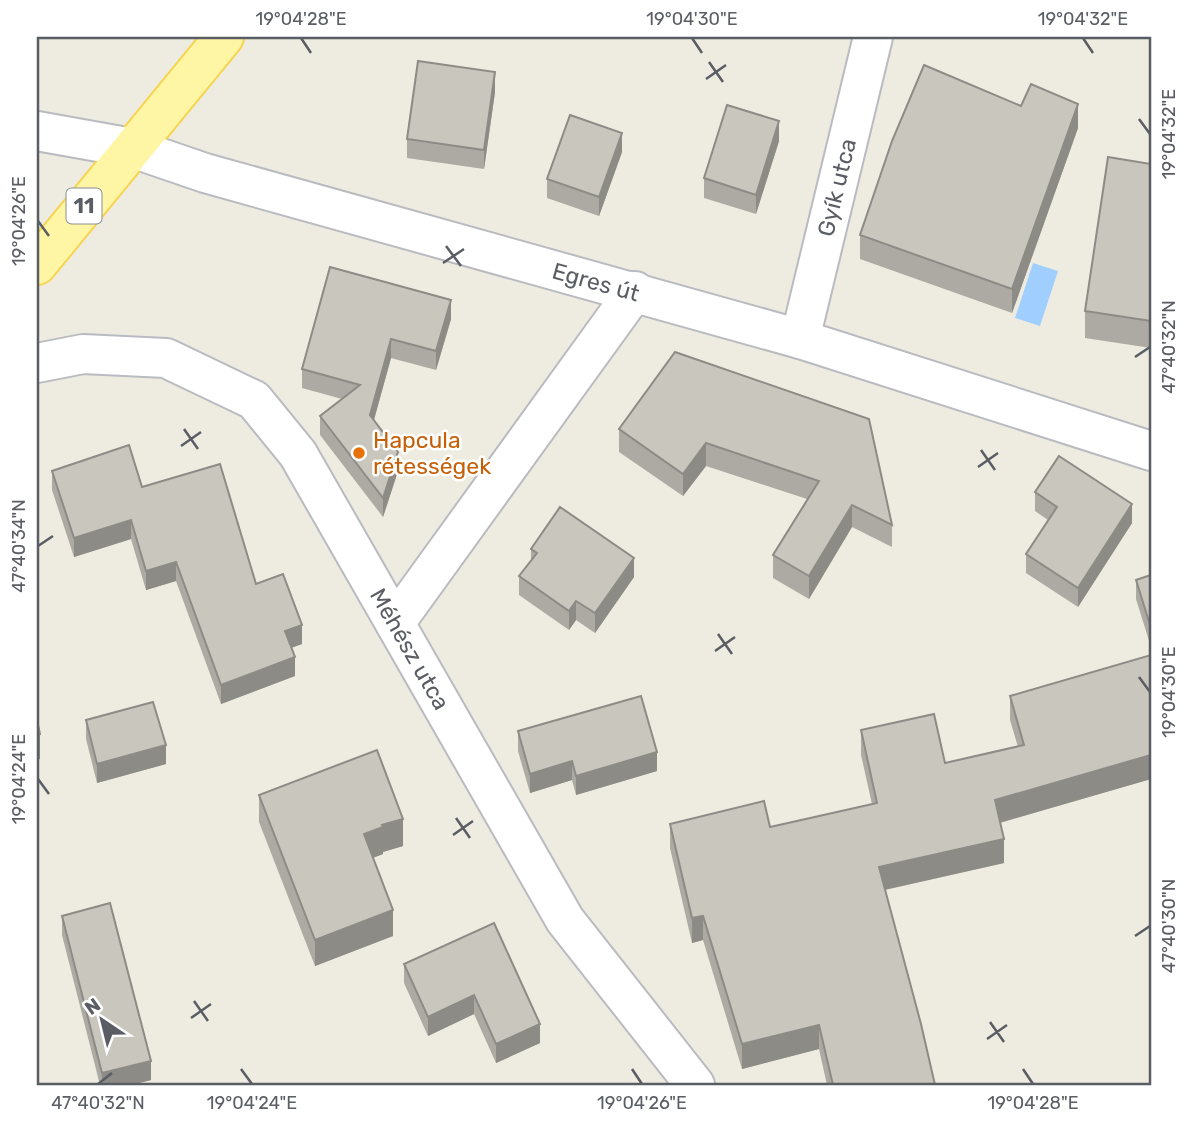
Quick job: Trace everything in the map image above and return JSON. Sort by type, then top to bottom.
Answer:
[{"type":"main road","name":"11","points":[[37,265],[224,37]]},
{"type":"street","name":"Gyík utca","points":[[800,339],[873,37]]},
{"type":"street","name":"Egres út","points":[[37,131],[132,148],[205,173],[635,291],[800,339],[1151,451]]},
{"type":"street","points":[[395,623],[635,291]]},
{"type":"street","name":"Méhész utca","points":[[37,363],[83,354],[166,358],[254,400],[298,454],[565,920],[695,1085]]},
{"type":"water","points":[[1033,263],[1058,271],[1040,326],[1015,318]]},
{"type":"building","points":[[418,61],[495,72],[484,150],[407,139]]},
{"type":"building","points":[[924,65],[1021,106],[1031,84],[1078,104],[1012,289],[860,235],[892,141]]},
{"type":"building","points":[[727,105],[779,121],[756,195],[704,178]]},
{"type":"building","points":[[570,115],[622,133],[599,197],[547,179]]},
{"type":"building","points":[[1108,157],[1151,164],[1151,321],[1085,311]]},
{"type":"building","points":[[330,267],[451,300],[436,351],[391,339],[370,415],[398,452],[383,498],[320,416],[360,385],[302,369]]},
{"type":"building","points":[[675,352],[869,419],[892,525],[852,505],[809,576],[773,555],[819,481],[706,443],[683,474],[619,429]]},
{"type":"building","points":[[129,445],[142,487],[220,464],[256,584],[283,574],[302,625],[285,631],[295,657],[221,685],[176,562],[146,571],[131,520],[74,538],[52,471]]},
{"type":"building","points":[[1059,456],[1132,504],[1078,588],[1026,554],[1057,507],[1035,492]]},
{"type":"building","points":[[560,507],[634,558],[595,613],[576,601],[569,611],[519,576],[537,553],[531,549]]},
{"type":"building","points":[[1151,575],[1151,628],[1136,580]]},
{"type":"building","points":[[1151,655],[1151,755],[995,800],[1004,839],[879,867],[935,1085],[833,1085],[819,1025],[742,1044],[703,916],[692,918],[670,824],[764,801],[770,827],[877,803],[861,730],[934,714],[945,763],[1024,745],[1010,696]]},
{"type":"building","points":[[641,696],[657,752],[576,776],[572,761],[530,774],[518,731]]},
{"type":"building","points":[[153,702],[166,745],[97,764],[86,720]]},
{"type":"building","points":[[377,750],[403,819],[364,834],[393,910],[315,940],[259,795]]},
{"type":"building","points":[[110,903],[151,1061],[102,1073],[62,916]]},
{"type":"building","points":[[494,923],[540,1024],[496,1044],[474,995],[428,1017],[404,964]]},
{"type":"place","name":"Hapcula rétességek","points":[[359,453]]}]
